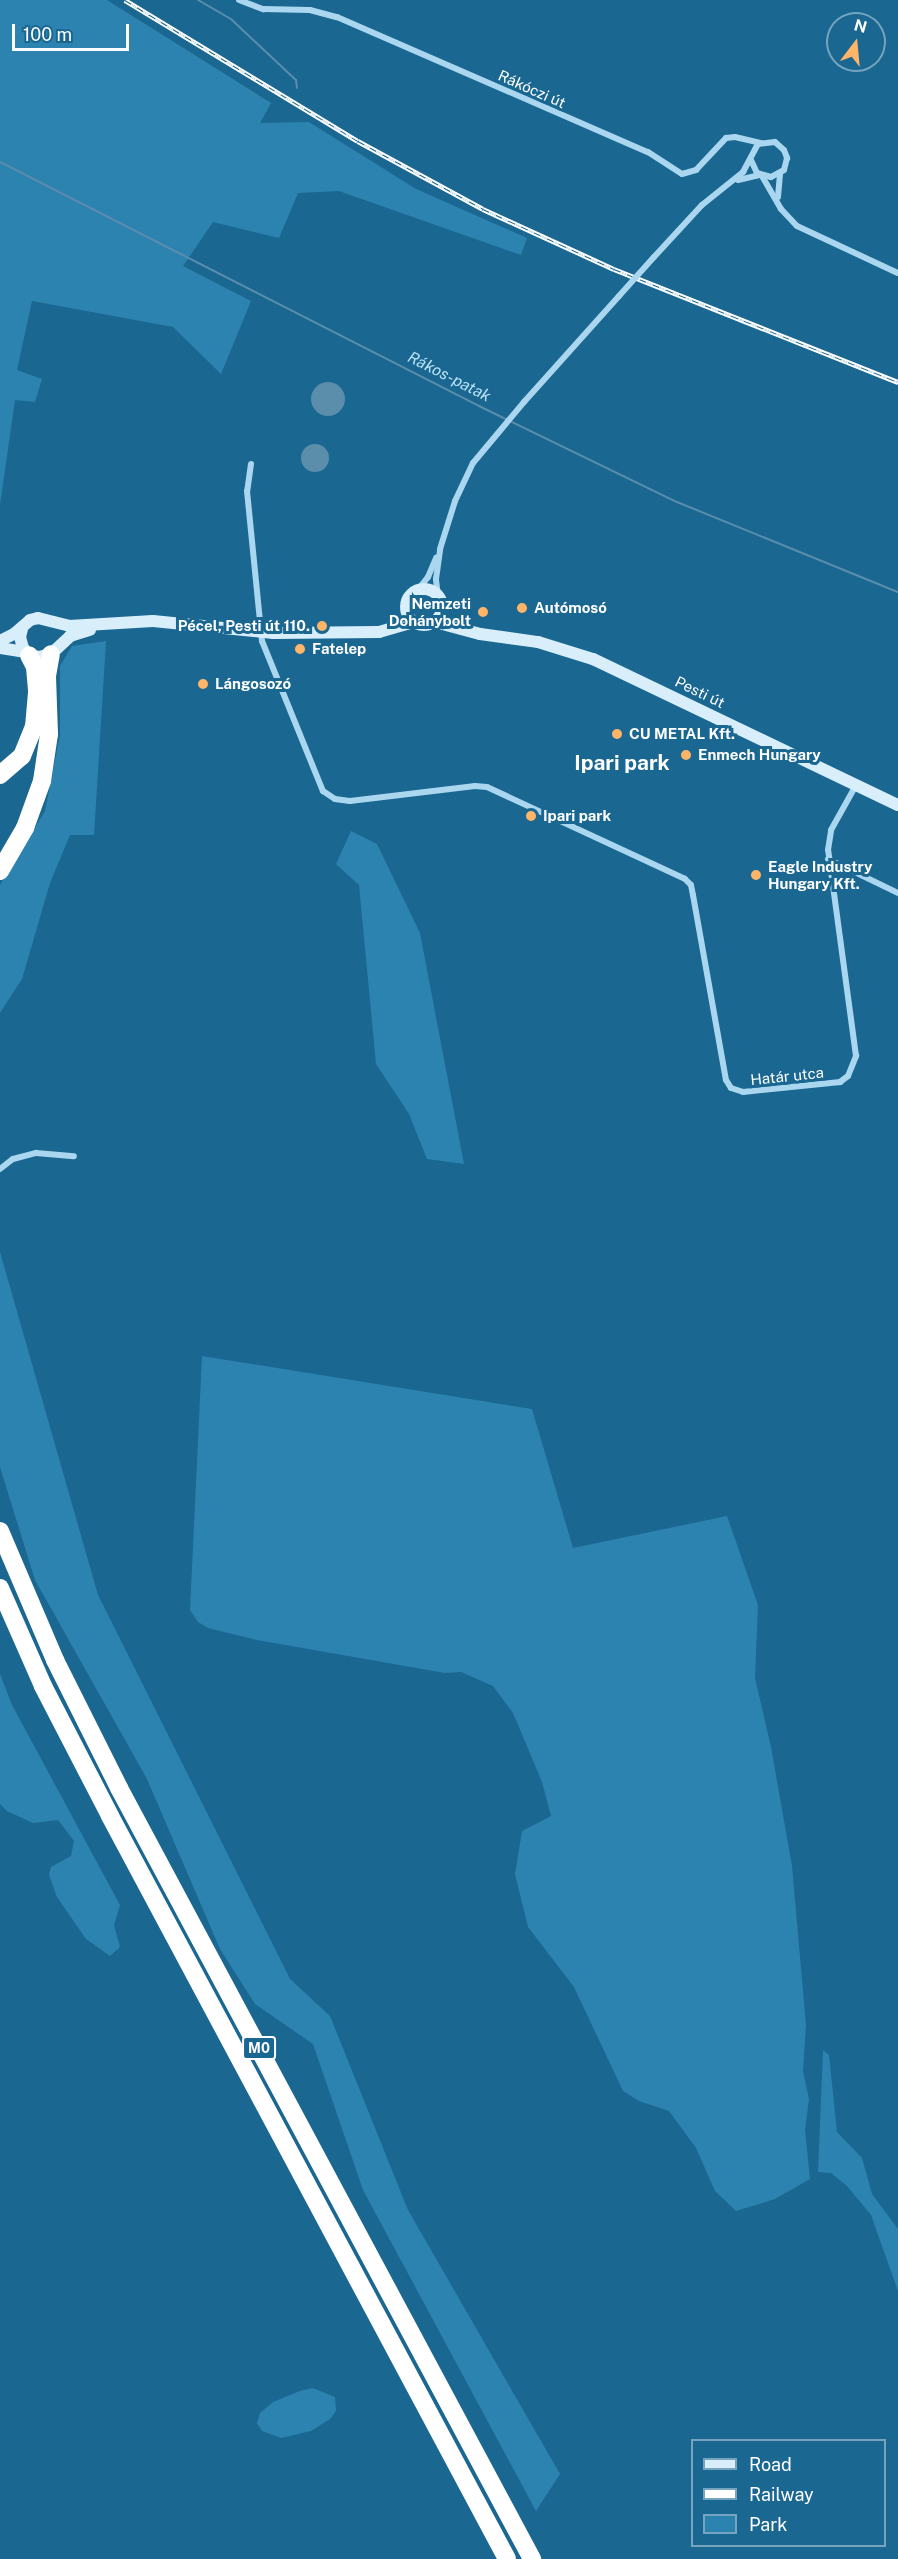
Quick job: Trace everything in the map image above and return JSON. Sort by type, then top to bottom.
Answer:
[{"type":"highway","points":[[0,871],[25,828],[42,781],[49,734],[47,676],[54,650]]},
{"type":"highway","points":[[0,775],[22,756],[34,727],[37,690],[35,668],[27,653]]},
{"type":"highway","name":"M0","points":[[0,1531],[55,1660],[119,1788],[532,2559]]},
{"type":"highway","name":"M0","points":[[0,1588],[43,1686],[105,1806],[507,2559]]},
{"type":"main road","points":[[0,641],[22,628],[27,622],[38,618],[53,624],[78,626],[141,621],[179,622],[260,633],[379,633],[414,622],[423,625],[435,622],[440,601],[428,590],[417,591],[408,599],[406,610],[386,625],[353,632]]},
{"type":"main road","name":"Pesti út","points":[[440,601],[461,624],[480,634]]},
{"type":"main road","points":[[406,610],[414,622]]},
{"type":"main road","name":"Pesti út","points":[[435,622],[480,634],[538,642],[593,659],[898,805]]},
{"type":"main road","points":[[53,624],[59,634],[54,650]]},
{"type":"main road","points":[[0,648],[39,657],[54,650],[70,636],[108,624]]},
{"type":"main road","points":[[22,628],[20,643],[27,653]]},
{"type":"street","name":"Rákóczi út","points":[[239,0],[263,9],[300,10],[337,17],[648,153],[677,173],[687,174],[696,170],[726,138],[741,138]]},
{"type":"street","points":[[741,138],[761,143],[776,142],[784,150],[787,161],[780,174],[778,203]]},
{"type":"street","points":[[741,138],[753,151]]},
{"type":"street","points":[[440,601],[436,579],[440,549],[449,516],[464,480],[477,458],[524,402],[702,205],[744,172],[753,151],[761,143]]},
{"type":"street","points":[[751,160],[753,168],[761,175],[786,215],[804,230],[898,273]]},
{"type":"street","points":[[731,182],[761,175],[771,177],[780,174]]},
{"type":"street","points":[[251,464],[247,491],[260,633]]},
{"type":"street","points":[[417,591],[428,577],[440,549]]},
{"type":"street","name":"Határ utca","points":[[260,633],[311,767],[323,791],[331,797],[356,800],[475,786],[487,787],[685,879],[691,885],[726,1080],[731,1088],[743,1092],[840,1082],[848,1076],[856,1056],[828,859],[831,830],[856,784]]},
{"type":"street","points":[[828,859],[898,892]]},
{"type":"street","points":[[0,1168],[13,1159],[36,1153],[74,1156]]},
{"type":"green space","points":[[0,0],[107,0],[271,103],[260,123],[309,122],[416,189],[527,238],[521,255],[339,191],[298,193],[279,238],[213,222],[183,266],[251,301],[221,374],[173,327],[32,301],[17,370],[42,379],[35,402],[15,400],[0,505]]},
{"type":"green space","points":[[106,641],[94,835],[70,835],[50,883],[22,979],[0,1013],[0,885],[45,811],[60,735],[60,666],[72,646]]},
{"type":"green space","points":[[351,831],[377,844],[420,933],[464,1164],[427,1159],[409,1114],[376,1064],[359,885],[336,864]]},
{"type":"green space","points":[[0,1252],[98,1595],[290,1979],[330,2016],[408,2210],[560,2474],[536,2511],[363,2190],[313,2044],[255,2004],[220,1949],[147,1779],[35,1580],[0,1467]]},
{"type":"green space","points":[[202,1356],[532,1409],[573,1548],[727,1516],[758,1605],[755,1678],[771,1747],[792,1866],[806,2025],[803,2071],[809,2099],[805,2130],[810,2179],[775,2199],[736,2211],[715,2191],[696,2148],[669,2111],[639,2101],[623,2091],[574,1987],[528,1927],[515,1874],[522,1831],[551,1816],[542,1782],[513,1713],[493,1686],[461,1672],[445,1673],[257,1640],[208,1628],[198,1622],[190,1610]]},
{"type":"green space","points":[[0,1674],[12,1705],[120,1905],[114,1925],[120,1947],[110,1956],[86,1939],[57,1897],[49,1875],[51,1867],[71,1856],[74,1841],[58,1820],[33,1823],[7,1811],[0,1804]]},
{"type":"green space","points":[[823,2050],[829,2055],[837,2132],[862,2158],[872,2194],[898,2229],[898,2291],[871,2215],[847,2186],[831,2173],[818,2172]]},
{"type":"green space","points":[[313,2388],[335,2397],[336,2411],[330,2419],[311,2431],[281,2438],[262,2431],[257,2423],[260,2413],[273,2402]]},
{"type":"shaded area","points":[[328,382],[340,387],[345,399],[340,411],[328,416],[316,411],[311,399],[316,387]]},
{"type":"shaded area","points":[[315,444],[325,448],[329,458],[325,468],[315,472],[305,468],[301,458],[305,448]]},
{"type":"waterway","points":[[198,0],[232,20],[296,80],[297,88]]},
{"type":"waterway","name":"Rákos-patak","points":[[0,162],[479,406],[677,502],[898,592]]},
{"type":"railway","points":[[125,0],[358,141],[483,209],[614,269],[898,382]]},
{"type":"place","name":"Autómosó","points":[[522,608]]},
{"type":"place","name":"Nemzeti Dohánybolt","points":[[483,612]]},
{"type":"place","name":"Pécel, Pesti út 110.","points":[[322,626]]},
{"type":"place","name":"Fatelep","points":[[300,649]]},
{"type":"place","name":"Lángosozó","points":[[203,684]]},
{"type":"place","name":"CU METAL Kft.","points":[[617,734]]},
{"type":"place","name":"Enmech Hungary","points":[[686,755]]},
{"type":"place","name":"Ipari park","points":[[531,816]]},
{"type":"place","name":"Eagle Industry Hungary Kft.","points":[[756,875]]},
{"type":"district","name":"Ipari park","points":[[622,763]]}]
